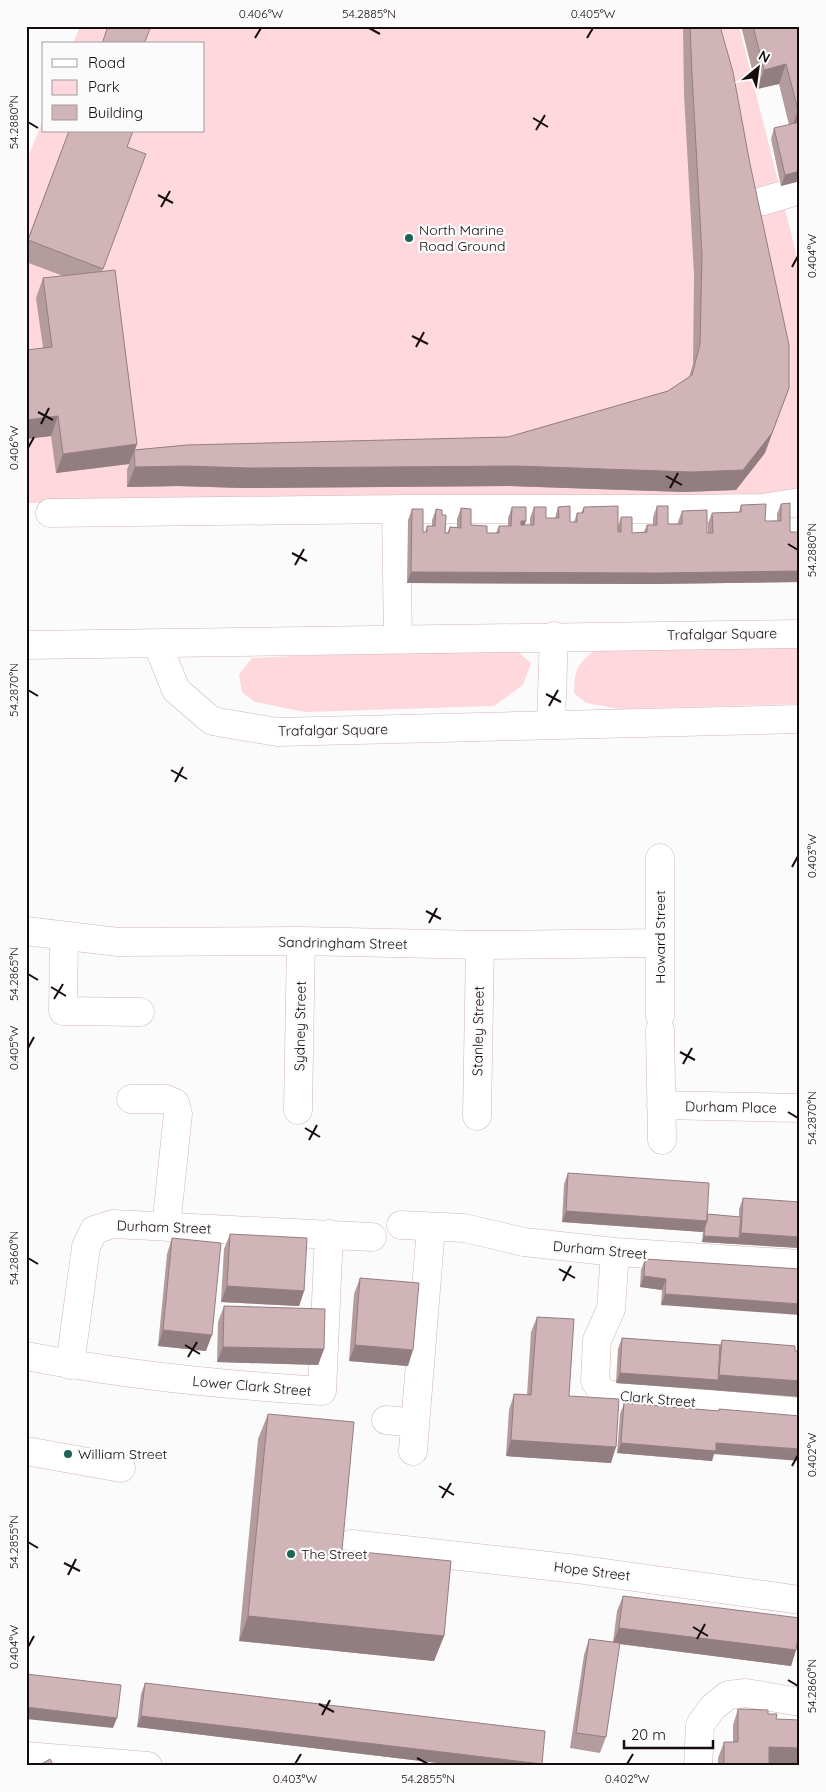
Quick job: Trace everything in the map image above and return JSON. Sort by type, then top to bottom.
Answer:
[{"type":"street","points":[[763,201],[800,190]]},
{"type":"street","points":[[50,513],[396,509],[763,508],[800,502]]},
{"type":"street","points":[[396,509],[398,639]]},
{"type":"street","name":"Trafalgar Square","points":[[26,645],[158,645],[554,636],[800,634]]},
{"type":"street","points":[[551,724],[554,636]]},
{"type":"street","name":"Trafalgar Square","points":[[158,645],[176,690],[212,721],[277,732],[800,719]]},
{"type":"street","name":"Howard Street","points":[[660,858],[662,1140]]},
{"type":"street","name":"Sandringham Street","points":[[26,932],[118,942],[301,942],[480,945],[660,943]]},
{"type":"street","points":[[64,936],[63,1011],[140,1012]]},
{"type":"street","name":"Sydney Street","points":[[298,1110],[301,942]]},
{"type":"street","name":"Stanley Street","points":[[477,1116],[480,945]]},
{"type":"street","points":[[131,1099],[166,1099],[175,1103],[178,1114],[166,1227]]},
{"type":"street","name":"Durham Place","points":[[662,1105],[800,1108]]},
{"type":"street","name":"Durham Street","points":[[70,1364],[86,1247],[94,1230],[113,1224],[372,1237]]},
{"type":"street","name":"Durham Street","points":[[401,1225],[464,1228],[524,1242],[615,1252],[800,1264]]},
{"type":"street","points":[[412,1451],[431,1227]]},
{"type":"street","name":"Lower Clark Street","points":[[26,1356],[197,1382],[322,1391],[330,1234]]},
{"type":"street","name":"Clark Street","points":[[615,1252],[611,1309],[597,1340],[595,1381],[604,1394],[800,1412]]},
{"type":"street","points":[[386,1420],[415,1423]]},
{"type":"street","points":[[26,1451],[121,1468]]},
{"type":"street","name":"Hope Street","points":[[351,1544],[386,1536],[576,1569],[800,1600]]},
{"type":"street","points":[[698,1766],[700,1725],[712,1708],[728,1696],[746,1693],[800,1702]]},
{"type":"street","points":[[26,1756],[148,1766]]},
{"type":"green space","name":"North Marine Road Ground","points":[[80,26],[739,26],[800,269],[800,491],[747,503],[602,505],[26,503],[26,162],[42,123],[42,132],[205,132],[205,42],[74,42]]},
{"type":"green space","points":[[800,644],[800,704],[619,709],[586,703],[574,693],[577,669],[594,651]]},
{"type":"green space","points":[[477,647],[516,650],[531,663],[523,685],[494,706],[305,712],[255,702],[242,692],[239,674],[252,658]]},
{"type":"building","points":[[108,26],[151,26],[145,42],[103,42]]},
{"type":"building","points":[[690,26],[720,26],[733,72],[750,164],[789,345],[789,388],[772,433],[743,470],[692,472],[516,466],[135,467],[134,450],[187,445],[508,437],[668,391],[692,375],[700,344],[702,255]]},
{"type":"building","points":[[753,26],[800,26],[800,109],[798,110],[786,64],[764,70]]},
{"type":"building","points":[[800,122],[800,171],[785,175],[774,128]]},
{"type":"building","points":[[69,132],[133,132],[127,147],[146,154],[103,269],[28,240]]},
{"type":"building","points":[[115,270],[137,444],[63,454],[58,416],[26,420],[26,350],[52,347],[43,278]]},
{"type":"building","points":[[790,503],[790,532],[800,532],[800,571],[657,573],[411,572],[412,509],[423,509],[423,532],[427,532],[427,526],[435,526],[436,509],[442,510],[442,515],[446,515],[445,533],[449,533],[450,527],[461,528],[461,508],[471,509],[471,525],[487,526],[487,533],[499,533],[499,526],[511,526],[512,507],[526,507],[526,521],[521,521],[521,525],[534,525],[534,507],[546,507],[546,518],[559,518],[558,507],[570,506],[570,522],[577,522],[577,513],[583,513],[584,507],[618,506],[618,532],[621,532],[621,517],[632,517],[632,533],[647,532],[647,525],[657,525],[657,506],[668,506],[668,524],[682,524],[682,511],[707,510],[707,533],[713,533],[712,513],[741,512],[741,505],[766,504],[765,521],[781,521],[781,504]]},
{"type":"building","points":[[568,1173],[709,1183],[707,1221],[566,1211]]},
{"type":"building","points":[[743,1198],[800,1202],[800,1237],[741,1233]]},
{"type":"building","points":[[707,1214],[741,1217],[739,1238],[704,1236]]},
{"type":"building","points":[[230,1234],[307,1238],[304,1291],[227,1286]]},
{"type":"building","points":[[172,1238],[221,1243],[212,1335],[163,1330]]},
{"type":"building","points":[[645,1259],[800,1269],[800,1304],[665,1294],[666,1279],[644,1276]]},
{"type":"building","points":[[360,1278],[419,1283],[413,1350],[355,1345]]},
{"type":"building","points":[[224,1306],[325,1309],[324,1349],[223,1347]]},
{"type":"building","points":[[537,1317],[574,1319],[569,1396],[619,1399],[616,1447],[511,1440],[514,1394],[531,1395]]},
{"type":"building","points":[[622,1338],[720,1345],[718,1380],[620,1373]]},
{"type":"building","points":[[722,1340],[795,1346],[795,1351],[800,1351],[800,1381],[719,1375]]},
{"type":"building","points":[[624,1403],[800,1416],[800,1449],[716,1443],[716,1451],[621,1443]]},
{"type":"building","name":"The Street","points":[[268,1414],[354,1422],[342,1550],[451,1561],[444,1636],[248,1616]]},
{"type":"building","points":[[623,1596],[800,1618],[796,1650],[619,1628]]},
{"type":"building","points":[[589,1639],[620,1643],[606,1737],[576,1733]]},
{"type":"building","points":[[26,1674],[121,1685],[117,1718],[26,1707]]},
{"type":"building","points":[[145,1683],[545,1731],[542,1764],[141,1716]]},
{"type":"building","points":[[738,1709],[768,1710],[768,1714],[777,1714],[776,1719],[800,1720],[800,1748],[769,1747],[769,1766],[724,1766],[724,1742],[738,1742]]},
{"type":"building","points":[[50,1759],[54,1766],[38,1766]]},
{"type":"place","name":"North Marine Road Ground","points":[[409,238]]},
{"type":"place","name":"William Street","points":[[68,1454]]},
{"type":"place","name":"The Street","points":[[291,1554]]}]
